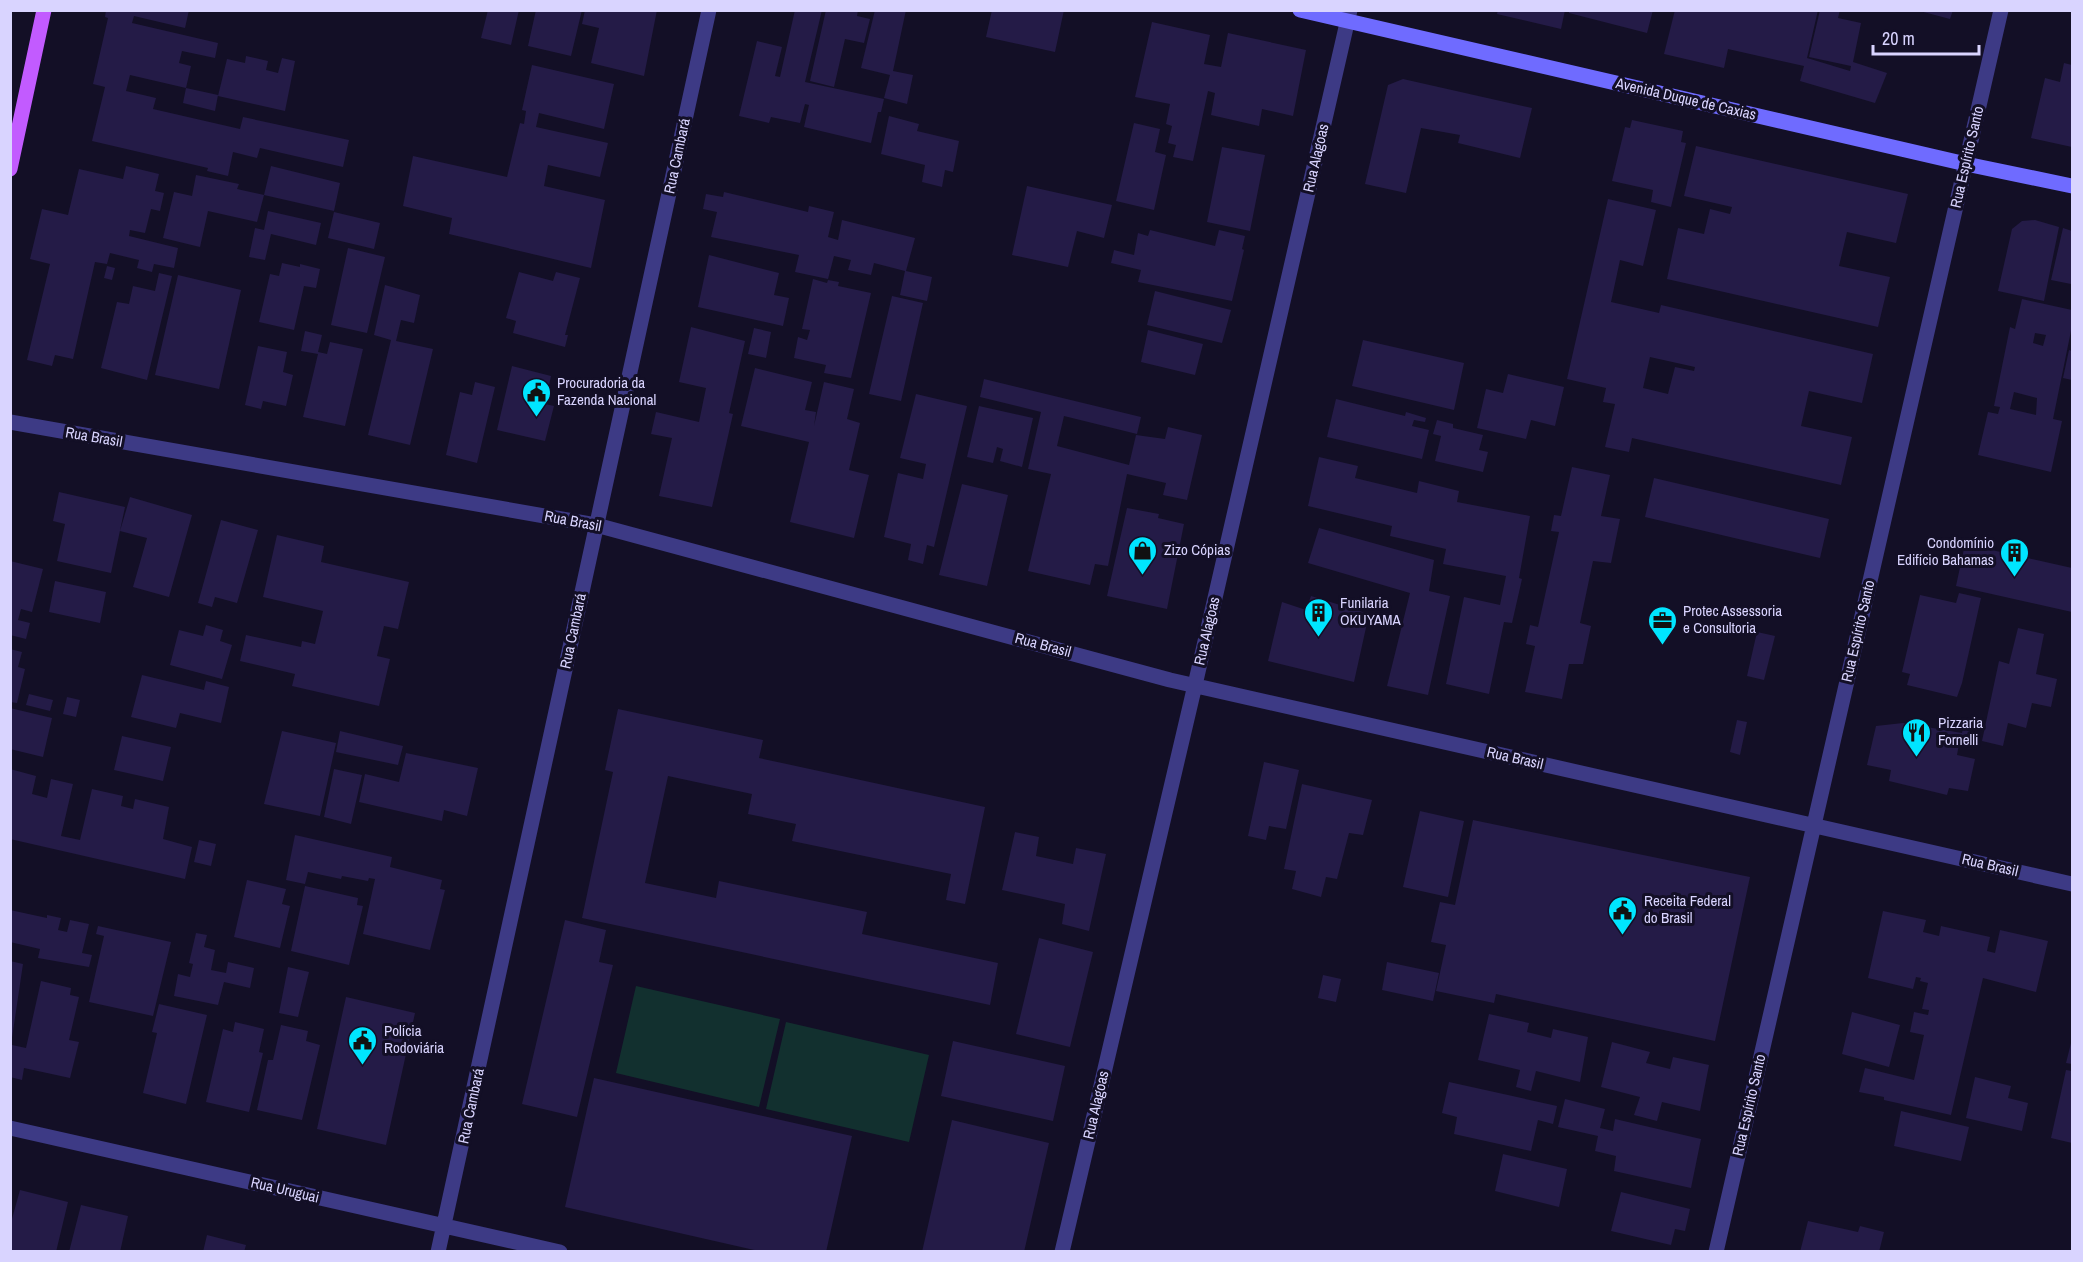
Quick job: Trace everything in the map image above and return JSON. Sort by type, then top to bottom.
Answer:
[{"type":"main road","points":[[10,169],[44,10]]},
{"type":"main road","name":"Avenida Duque de Caxias","points":[[1300,10],[1348,16],[1966,164],[2073,186]]},
{"type":"street","name":"Rua Cambará","points":[[438,1251],[709,10]]},
{"type":"street","name":"Rua Espírito Santo","points":[[1716,1251],[2001,10]]},
{"type":"street","name":"Rua Alagoas","points":[[1062,1251],[1195,685],[1348,16]]},
{"type":"street","name":"Rua Brasil","points":[[10,423],[596,525],[1195,685],[2073,884]]},
{"type":"street","name":"Rua Uruguai","points":[[10,1128],[560,1251]]},
{"type":"green space","points":[[636,986],[780,1019],[759,1107],[616,1073]]},
{"type":"green space","points":[[786,1022],[929,1055],[909,1142],[766,1109]]},
{"type":"building","points":[[106,10],[189,10],[185,28],[134,16],[132,23],[218,43],[215,58],[182,51],[179,63],[191,66],[186,88],[130,75],[126,91],[156,98],[153,109],[240,129],[243,117],[349,140],[343,167],[260,148],[257,158],[233,152],[228,176],[207,171],[208,168],[92,141],[105,87],[93,84],[108,18],[105,17]]},
{"type":"building","points":[[488,10],[519,10],[511,45],[481,38]]},
{"type":"building","points":[[536,10],[582,10],[571,56],[528,46]]},
{"type":"building","points":[[585,10],[657,10],[644,76],[591,63],[599,28],[582,24]]},
{"type":"building","points":[[795,10],[822,10],[805,82],[884,99],[881,112],[878,112],[871,143],[804,127],[809,105],[805,104],[800,123],[771,117],[769,123],[739,116],[757,41],[782,47],[775,76],[780,77]]},
{"type":"building","points":[[826,10],[858,10],[857,16],[870,19],[864,43],[845,39],[834,87],[810,81]]},
{"type":"building","points":[[875,10],[906,10],[893,71],[913,75],[907,104],[884,98],[890,75],[861,68]]},
{"type":"building","points":[[992,10],[1064,10],[1055,52],[986,37]]},
{"type":"building","points":[[1498,10],[1565,10],[1561,29],[1497,14]]},
{"type":"building","points":[[1569,10],[1653,10],[1647,33],[1569,13]]},
{"type":"building","points":[[1675,10],[1818,10],[1807,58],[1850,71],[1851,66],[1809,57],[1820,10],[1840,10],[1838,18],[1861,23],[1853,62],[1887,73],[1875,103],[1800,81],[1804,66],[1728,49],[1724,68],[1664,54]]},
{"type":"building","points":[[1916,10],[1953,10],[1950,19]]},
{"type":"building","points":[[1152,22],[1210,35],[1204,64],[1221,67],[1228,33],[1306,50],[1293,116],[1262,109],[1259,126],[1211,115],[1215,93],[1208,91],[1193,161],[1173,157],[1176,145],[1168,143],[1172,126],[1166,124],[1170,104],[1135,97]]},
{"type":"building","points":[[246,56],[268,61],[266,70],[278,73],[282,58],[295,61],[285,111],[218,96],[227,59],[245,63]]},
{"type":"building","points":[[2064,63],[2072,65],[2072,147],[2031,138],[2045,78],[2060,82]]},
{"type":"building","points":[[532,65],[614,84],[604,129],[539,113],[536,127],[608,143],[600,177],[548,165],[544,186],[605,200],[591,268],[449,234],[452,218],[403,206],[413,156],[507,177],[520,123],[524,124],[526,111],[522,110]]},
{"type":"building","points":[[1403,79],[1532,108],[1520,158],[1458,143],[1460,135],[1421,128],[1406,193],[1365,184],[1388,85]]},
{"type":"building","points":[[186,88],[218,95],[215,111],[183,103]]},
{"type":"building","points":[[889,116],[919,124],[917,131],[959,141],[953,172],[945,170],[942,187],[922,182],[925,165],[881,154]]},
{"type":"building","points":[[1632,120],[1683,131],[1681,142],[1686,143],[1671,207],[1651,202],[1653,190],[1612,181],[1625,127],[1630,128]]},
{"type":"building","points":[[1134,123],[1160,129],[1155,152],[1166,155],[1154,210],[1116,201]]},
{"type":"building","points":[[1696,146],[1908,194],[1896,243],[1847,232],[1839,266],[1890,277],[1878,327],[1667,279],[1678,228],[1704,234],[1710,209],[1730,214],[1732,207],[1684,196]]},
{"type":"building","points":[[1222,147],[1265,155],[1250,231],[1207,222]]},
{"type":"building","points":[[126,166],[159,174],[155,191],[164,193],[160,211],[151,209],[145,233],[130,230],[129,236],[178,248],[174,268],[154,264],[152,272],[137,268],[139,260],[110,253],[107,264],[95,262],[73,359],[55,355],[52,366],[27,360],[50,264],[30,259],[42,209],[68,215],[79,169],[123,179]]},
{"type":"building","points":[[271,166],[340,183],[334,211],[264,195]]},
{"type":"building","points":[[196,175],[239,184],[237,189],[264,195],[257,222],[208,211],[200,247],[163,238],[174,192],[192,196]]},
{"type":"building","points":[[1027,186],[1112,205],[1104,238],[1077,231],[1068,267],[1012,255]]},
{"type":"building","points":[[724,192],[808,212],[809,206],[834,212],[828,237],[838,240],[842,220],[915,238],[906,271],[932,277],[927,301],[900,295],[905,271],[874,263],[871,275],[848,270],[851,260],[834,256],[828,279],[795,272],[799,255],[711,237],[717,212],[703,209],[706,194],[723,197]]},
{"type":"building","points":[[1608,199],[1656,210],[1643,266],[1620,260],[1611,302],[1659,313],[1661,305],[1873,354],[1862,403],[1809,391],[1801,426],[1852,437],[1841,485],[1632,438],[1629,452],[1605,447],[1615,404],[1603,402],[1606,388],[1567,379]],"holes":[[[1650,357],[1695,367],[1694,371],[1675,367],[1668,394],[1643,388]]]},
{"type":"building","points":[[268,211],[321,223],[316,245],[271,234],[265,260],[249,257],[255,228],[264,230]]},
{"type":"building","points":[[334,212],[380,223],[374,249],[328,238]]},
{"type":"building","points":[[2035,220],[2059,227],[2044,301],[1998,291],[2012,229],[2022,221]]},
{"type":"building","points":[[2063,228],[2072,231],[2071,284],[2051,280]]},
{"type":"building","points":[[1150,230],[1215,246],[1219,230],[1245,236],[1232,301],[1138,282],[1141,270],[1111,263],[1114,250],[1134,255],[1138,233],[1148,236]]},
{"type":"building","points":[[348,248],[385,257],[367,333],[331,325]]},
{"type":"building","points":[[709,255],[779,273],[774,295],[789,298],[783,326],[698,307]]},
{"type":"building","points":[[282,263],[300,267],[300,264],[320,269],[316,288],[304,286],[294,330],[259,322],[270,274],[279,276]]},
{"type":"building","points":[[107,266],[115,268],[112,280],[104,278]]},
{"type":"building","points":[[519,272],[553,281],[556,272],[580,278],[565,335],[568,335],[565,347],[513,333],[516,321],[506,318]]},
{"type":"building","points":[[159,273],[172,276],[147,380],[101,368],[117,302],[129,304],[133,286],[155,291]]},
{"type":"building","points":[[178,275],[241,290],[219,389],[155,375]]},
{"type":"building","points":[[813,279],[827,283],[828,280],[839,282],[838,286],[871,293],[851,378],[824,373],[826,365],[794,358],[798,337],[807,340],[810,330],[802,329]]},
{"type":"building","points":[[385,285],[420,295],[414,323],[401,320],[396,341],[433,349],[410,445],[368,435],[391,340],[374,335]]},
{"type":"building","points":[[1155,291],[1231,310],[1222,343],[1147,325]]},
{"type":"building","points":[[892,296],[923,303],[901,401],[869,394]]},
{"type":"building","points":[[2022,299],[2072,310],[2072,326],[2053,419],[2062,421],[2051,472],[1978,455],[1988,412],[1998,414],[2000,407],[1994,406],[2010,327],[2015,329]],"holes":[[[2035,333],[2046,335],[2043,346],[2033,343]],[[2014,392],[2037,398],[2036,415],[2010,409]]]},
{"type":"building","points":[[691,327],[745,341],[729,413],[733,414],[712,507],[659,496],[672,438],[651,434],[656,412],[699,422],[706,388],[679,382]]},
{"type":"building","points":[[754,328],[771,332],[766,358],[748,354]]},
{"type":"building","points":[[1148,330],[1203,344],[1195,375],[1141,362]]},
{"type":"building","points":[[305,331],[322,335],[318,352],[327,354],[330,342],[363,349],[345,426],[303,417],[318,354],[301,351]]},
{"type":"building","points":[[1363,340],[1464,363],[1454,410],[1352,386]]},
{"type":"building","points":[[258,346],[287,352],[283,372],[293,375],[286,406],[263,401],[261,409],[245,405]]},
{"type":"building","points":[[2069,350],[2072,351],[2072,380],[2063,378]]},
{"type":"building","points":[[512,366],[551,376],[545,404],[554,406],[545,441],[497,430]]},
{"type":"building","points":[[755,368],[812,382],[805,410],[816,412],[814,426],[824,382],[854,389],[847,419],[860,423],[849,470],[869,475],[854,538],[790,522],[809,442],[741,426]]},
{"type":"building","points":[[1508,374],[1564,387],[1555,426],[1531,420],[1526,439],[1477,428],[1486,389],[1503,393]]},
{"type":"building","points":[[984,379],[1141,417],[1137,434],[1064,416],[1057,446],[1129,465],[1136,435],[1165,439],[1168,427],[1202,435],[1187,500],[1163,495],[1166,483],[1127,474],[1108,566],[1095,564],[1090,585],[1028,571],[1051,474],[1028,469],[1041,412],[980,397]]},
{"type":"building","points":[[475,382],[495,387],[477,463],[446,455],[460,392],[472,395]]},
{"type":"building","points":[[916,394],[967,406],[934,547],[927,545],[923,564],[908,560],[911,544],[884,537],[898,473],[923,479],[926,464],[900,458]]},
{"type":"building","points":[[1336,399],[1405,416],[1406,412],[1426,418],[1425,422],[1414,420],[1412,426],[1429,430],[1422,459],[1327,437]]},
{"type":"building","points":[[979,406],[1033,418],[1022,467],[1000,461],[1003,449],[997,447],[993,463],[967,457]]},
{"type":"building","points":[[1437,420],[1453,424],[1453,428],[1483,435],[1479,450],[1488,452],[1483,472],[1435,461],[1441,436],[1433,434]]},
{"type":"building","points":[[1319,457],[1358,466],[1355,478],[1417,493],[1419,481],[1459,491],[1457,502],[1530,516],[1519,578],[1522,579],[1512,623],[1504,622],[1489,694],[1446,684],[1464,597],[1500,605],[1506,576],[1443,564],[1446,549],[1390,536],[1392,526],[1308,506]]},
{"type":"building","points":[[1572,467],[1610,475],[1601,516],[1620,519],[1611,563],[1593,561],[1580,623],[1591,626],[1583,664],[1569,664],[1562,699],[1525,692],[1535,646],[1526,644],[1530,625],[1538,627],[1559,532],[1551,531],[1554,515],[1561,516]]},
{"type":"building","points":[[1654,478],[1829,519],[1820,558],[1645,517]]},
{"type":"building","points":[[962,484],[1008,495],[987,586],[939,575]]},
{"type":"building","points":[[59,492],[125,507],[111,573],[57,561],[65,524],[53,521]]},
{"type":"building","points":[[130,497],[192,515],[169,597],[133,587],[147,538],[120,531]]},
{"type":"building","name":"Zizo Cópias","points":[[1127,508],[1159,514],[1158,518],[1184,524],[1167,609],[1107,596]]},
{"type":"building","points":[[221,520],[258,530],[237,603],[215,597],[212,607],[198,603]]},
{"type":"building","points":[[1319,528],[1434,560],[1429,591],[1450,596],[1428,695],[1387,686],[1410,593],[1308,563]]},
{"type":"building","points":[[277,535],[324,546],[321,562],[409,582],[398,629],[384,626],[377,656],[390,659],[379,706],[292,686],[295,674],[240,661],[246,635],[301,647],[302,641],[315,644],[323,611],[263,597]]},
{"type":"building","name":"Condomínio Edifício Bahamas","points":[[1965,544],[2072,568],[2072,612],[1956,586]]},
{"type":"building","points":[[10,561],[43,569],[32,612],[21,609],[18,620],[30,623],[26,639],[10,635]]},
{"type":"building","points":[[55,581],[106,592],[100,623],[49,612]]},
{"type":"building","points":[[1959,593],[1981,598],[1957,697],[1907,685],[1910,674],[1902,672],[1920,595],[1956,603]]},
{"type":"building","name":"Funilaria OKUYAMA","points":[[1311,596],[1369,614],[1354,682],[1268,661],[1282,602],[1306,610]]},
{"type":"building","points":[[206,625],[223,630],[220,641],[232,645],[222,679],[170,665],[179,630],[203,636]]},
{"type":"building","points":[[2018,628],[2044,634],[2036,674],[2057,679],[2051,707],[2032,703],[2026,728],[2008,723],[2003,746],[1982,741],[1999,661],[2009,664]]},
{"type":"building","points":[[1757,632],[1775,636],[1764,680],[1747,676]]},
{"type":"building","points":[[10,649],[22,652],[18,667],[25,669],[17,703],[10,702]]},
{"type":"building","points":[[142,675],[204,690],[206,681],[229,687],[221,723],[180,713],[176,728],[131,717]]},
{"type":"building","points":[[29,694],[53,700],[50,711],[26,705]]},
{"type":"building","points":[[67,697],[80,700],[76,717],[63,714]]},
{"type":"building","points":[[10,708],[52,718],[43,757],[10,749]]},
{"type":"building","points":[[618,709],[763,740],[759,758],[985,807],[965,904],[946,900],[951,874],[792,841],[796,824],[748,814],[752,794],[668,776],[645,883],[716,898],[719,881],[867,912],[862,934],[998,963],[990,1005],[582,918],[613,772],[605,770]]},
{"type":"building","points":[[1737,720],[1747,722],[1740,755],[1730,752]]},
{"type":"building","name":"Pizzaria Fornelli","points":[[1903,723],[1962,733],[1963,728],[1972,730],[1968,746],[1959,744],[1957,755],[1975,759],[1968,791],[1949,788],[1947,795],[1889,781],[1891,770],[1867,765],[1876,726]]},
{"type":"building","points":[[282,731],[336,743],[320,816],[264,804]]},
{"type":"building","points":[[340,731],[403,746],[398,765],[336,752]]},
{"type":"building","points":[[122,736],[171,747],[163,781],[114,770]]},
{"type":"building","points":[[406,753],[478,768],[467,816],[444,810],[442,821],[359,802],[365,774],[399,782]]},
{"type":"building","points":[[1264,762],[1299,770],[1286,829],[1269,826],[1266,840],[1248,836]]},
{"type":"building","points":[[10,769],[36,776],[32,794],[47,798],[51,779],[73,784],[61,836],[80,840],[92,789],[123,796],[121,806],[133,809],[135,799],[169,807],[163,839],[192,847],[185,879],[10,839]]},
{"type":"building","points":[[334,769],[362,775],[351,824],[324,817]]},
{"type":"building","points":[[1302,784],[1372,800],[1363,835],[1349,833],[1337,879],[1326,877],[1321,897],[1292,889],[1296,871],[1284,869]]},
{"type":"building","points":[[1420,811],[1464,821],[1448,897],[1403,887]]},
{"type":"building","name":"Receita Federal do Brasil","points":[[1473,820],[1750,877],[1715,1041],[1496,994],[1494,1003],[1436,991],[1446,945],[1431,942],[1440,902],[1455,905]]},
{"type":"building","points":[[1015,832],[1039,837],[1036,856],[1073,864],[1076,848],[1106,854],[1089,931],[1062,924],[1065,904],[1002,890]]},
{"type":"building","points":[[295,835],[392,857],[390,867],[442,880],[440,889],[445,890],[430,950],[363,934],[375,879],[369,878],[368,881],[342,876],[341,879],[308,872],[305,884],[286,880]]},
{"type":"building","points":[[199,840],[216,844],[211,866],[194,862]]},
{"type":"building","points":[[247,880],[286,889],[282,904],[290,906],[280,948],[234,937]]},
{"type":"building","points":[[305,886],[358,898],[357,905],[363,906],[349,965],[291,951]]},
{"type":"building","points":[[10,910],[47,918],[47,915],[61,918],[58,930],[67,932],[70,920],[89,924],[82,953],[92,955],[89,967],[38,958],[40,949],[10,942]]},
{"type":"building","points":[[1883,911],[1926,920],[1923,932],[1939,936],[1941,926],[1990,937],[1987,951],[1995,953],[2000,930],[2048,941],[2036,992],[1983,978],[1951,1115],[1859,1092],[1865,1068],[1914,1080],[1924,1035],[1910,1032],[1914,1012],[1928,1015],[1929,1010],[1922,1009],[1928,983],[1920,981],[1921,978],[1916,977],[1913,989],[1868,978]]},
{"type":"building","points":[[565,920],[606,930],[599,962],[613,965],[577,1117],[522,1104]]},
{"type":"building","points":[[98,926],[171,942],[153,1016],[89,1002],[104,936],[96,934]]},
{"type":"building","points":[[196,933],[207,935],[204,947],[215,950],[211,970],[226,973],[228,962],[254,968],[250,988],[224,982],[218,1005],[174,996],[178,974],[190,977],[193,964],[189,963]]},
{"type":"building","points":[[1039,938],[1093,952],[1070,1047],[1016,1034]]},
{"type":"building","points":[[10,961],[23,964],[12,1038],[10,1038]]},
{"type":"building","points":[[1387,962],[1439,973],[1433,1001],[1382,990]]},
{"type":"building","points":[[288,967],[309,972],[298,1017],[279,1013]]},
{"type":"building","points":[[1323,975],[1341,979],[1336,1002],[1318,998]]},
{"type":"building","points":[[41,981],[71,988],[70,995],[79,997],[69,1040],[79,1042],[70,1078],[24,1068],[22,1080],[10,1077],[12,1045],[26,1048]]},
{"type":"building","points":[[346,997],[415,1013],[386,1145],[317,1129]]},
{"type":"building","points":[[159,1004],[207,1015],[186,1104],[143,1093],[157,1033],[152,1032]]},
{"type":"building","points":[[1852,1012],[1900,1025],[1889,1067],[1842,1054]]},
{"type":"building","points":[[1489,1014],[1529,1023],[1527,1032],[1551,1038],[1553,1029],[1588,1037],[1580,1082],[1536,1071],[1531,1091],[1516,1087],[1520,1070],[1478,1060]]},
{"type":"building","points":[[235,1022],[264,1029],[259,1052],[263,1053],[249,1112],[206,1102],[223,1029],[233,1032]]},
{"type":"building","points":[[281,1025],[308,1031],[306,1041],[320,1045],[302,1120],[257,1110],[268,1060],[273,1060]]},
{"type":"building","points":[[2072,1039],[2072,1064],[2066,1063]]},
{"type":"building","points":[[953,1041],[1065,1066],[1053,1121],[941,1096]]},
{"type":"building","points":[[1612,1042],[1650,1052],[1646,1063],[1670,1069],[1673,1057],[1709,1065],[1700,1111],[1662,1102],[1657,1121],[1634,1115],[1640,1097],[1601,1087]]},
{"type":"building","points":[[2066,1070],[2072,1071],[2072,1143],[2051,1138]]},
{"type":"building","points":[[1975,1077],[2011,1086],[2008,1098],[2028,1103],[2022,1131],[1966,1118]]},
{"type":"building","points":[[594,1078],[852,1136],[826,1252],[763,1252],[565,1207]]},
{"type":"building","points":[[1449,1082],[1557,1106],[1553,1124],[1538,1120],[1531,1151],[1454,1134],[1457,1117],[1442,1113]]},
{"type":"building","points":[[1565,1099],[1605,1109],[1600,1128],[1613,1131],[1615,1119],[1701,1139],[1691,1188],[1614,1171],[1616,1156],[1595,1151],[1598,1136],[1558,1127]]},
{"type":"building","points":[[1901,1111],[1969,1127],[1961,1161],[1894,1146]]},
{"type":"building","points":[[952,1120],[1049,1143],[1024,1252],[922,1252]]},
{"type":"building","points":[[1503,1154],[1567,1169],[1559,1207],[1495,1191]]},
{"type":"building","points":[[20,1190],[68,1202],[56,1252],[10,1252],[10,1226]]},
{"type":"building","points":[[1621,1192],[1690,1209],[1685,1231],[1675,1229],[1671,1245],[1611,1231]]},
{"type":"building","points":[[81,1205],[128,1216],[120,1252],[69,1252]]},
{"type":"building","points":[[1808,1221],[1858,1232],[1860,1226],[1884,1232],[1879,1252],[1800,1252]]},
{"type":"building","points":[[207,1235],[246,1245],[244,1252],[203,1252]]},
{"type":"place","name":"Procuradoria da Fazenda Nacional","points":[[536,418]]},
{"type":"place","name":"Zizo Cópias","points":[[1143,576]]},
{"type":"place","name":"Condomínio Edifício Bahamas","points":[[2015,578]]},
{"type":"place","name":"Funilaria OKUYAMA","points":[[1319,638]]},
{"type":"place","name":"Protec Assessoria e Consultoria","points":[[1662,646]]},
{"type":"place","name":"Pizzaria Fornelli","points":[[1917,758]]},
{"type":"place","name":"Receita Federal do Brasil","points":[[1623,936]]},
{"type":"place","name":"Polícia Rodoviária","points":[[363,1066]]}]
